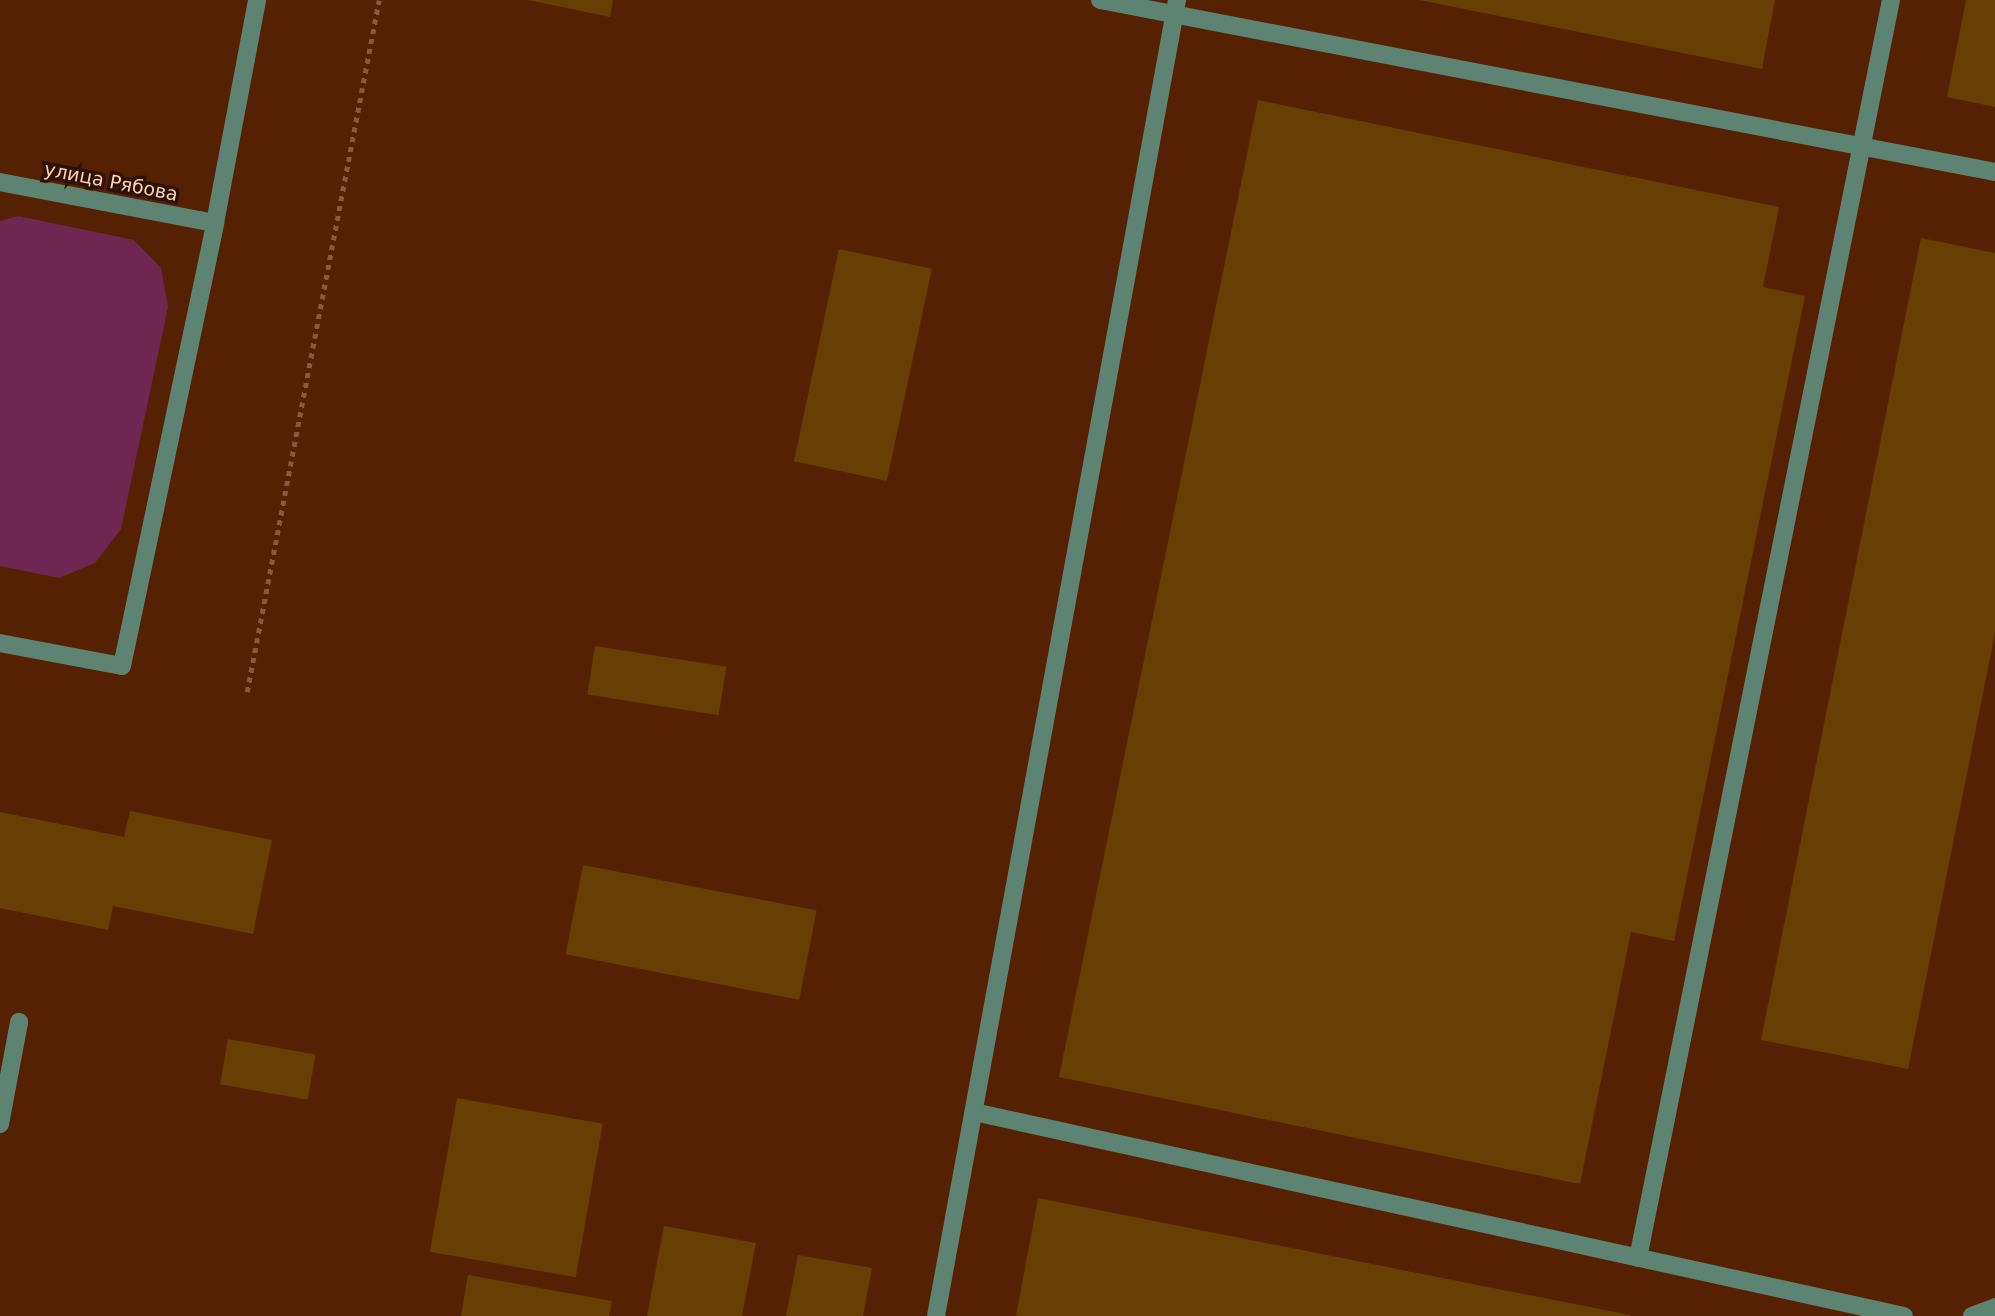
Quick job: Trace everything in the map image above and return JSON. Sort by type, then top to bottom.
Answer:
[{"type":"street","points":[[0,643],[122,666],[215,223],[257,0]]},
{"type":"street","points":[[1100,0],[1175,7],[1995,172]]},
{"type":"street","points":[[1638,1258],[1891,0]]},
{"type":"street","points":[[936,1316],[1175,7]]},
{"type":"street","name":"улица Рябова","points":[[0,183],[215,223]]},
{"type":"street","points":[[0,1124],[19,1022]]},
{"type":"street","points":[[974,1112],[1904,1316]]},
{"type":"street","points":[[1972,1316],[1995,1307]]},
{"type":"path","points":[[247,692],[379,0]]},
{"type":"shaded area","points":[[18,216],[134,240],[161,268],[168,307],[121,529],[95,563],[59,578],[0,566],[0,221]]},
{"type":"building","points":[[528,0],[613,0],[610,17]]},
{"type":"building","points":[[1419,0],[1775,0],[1762,69]]},
{"type":"building","points":[[1966,0],[1995,0],[1995,107],[1947,97]]},
{"type":"building","points":[[1258,100],[1779,207],[1763,287],[1805,296],[1674,941],[1631,932],[1580,1184],[1059,1077]]},
{"type":"building","points":[[1921,238],[1995,253],[1995,633],[1908,1069],[1761,1040]]},
{"type":"building","points":[[839,249],[932,269],[887,481],[794,461]]},
{"type":"building","points":[[595,646],[726,667],[719,715],[587,694]]},
{"type":"building","points":[[130,811],[272,840],[253,934],[113,906],[108,930],[0,908],[0,812],[124,837]]},
{"type":"building","points":[[583,865],[817,910],[799,1000],[566,954]]},
{"type":"building","points":[[228,1039],[316,1054],[308,1100],[220,1084]]},
{"type":"building","points":[[457,1098],[603,1124],[576,1277],[430,1252]]},
{"type":"building","points":[[1038,1198],[1630,1315],[1630,1316],[1016,1316]]},
{"type":"building","points":[[664,1226],[756,1243],[742,1316],[647,1316]]},
{"type":"building","points":[[798,1255],[872,1268],[863,1316],[786,1316]]},
{"type":"building","points":[[468,1275],[612,1301],[609,1316],[461,1316]]}]
